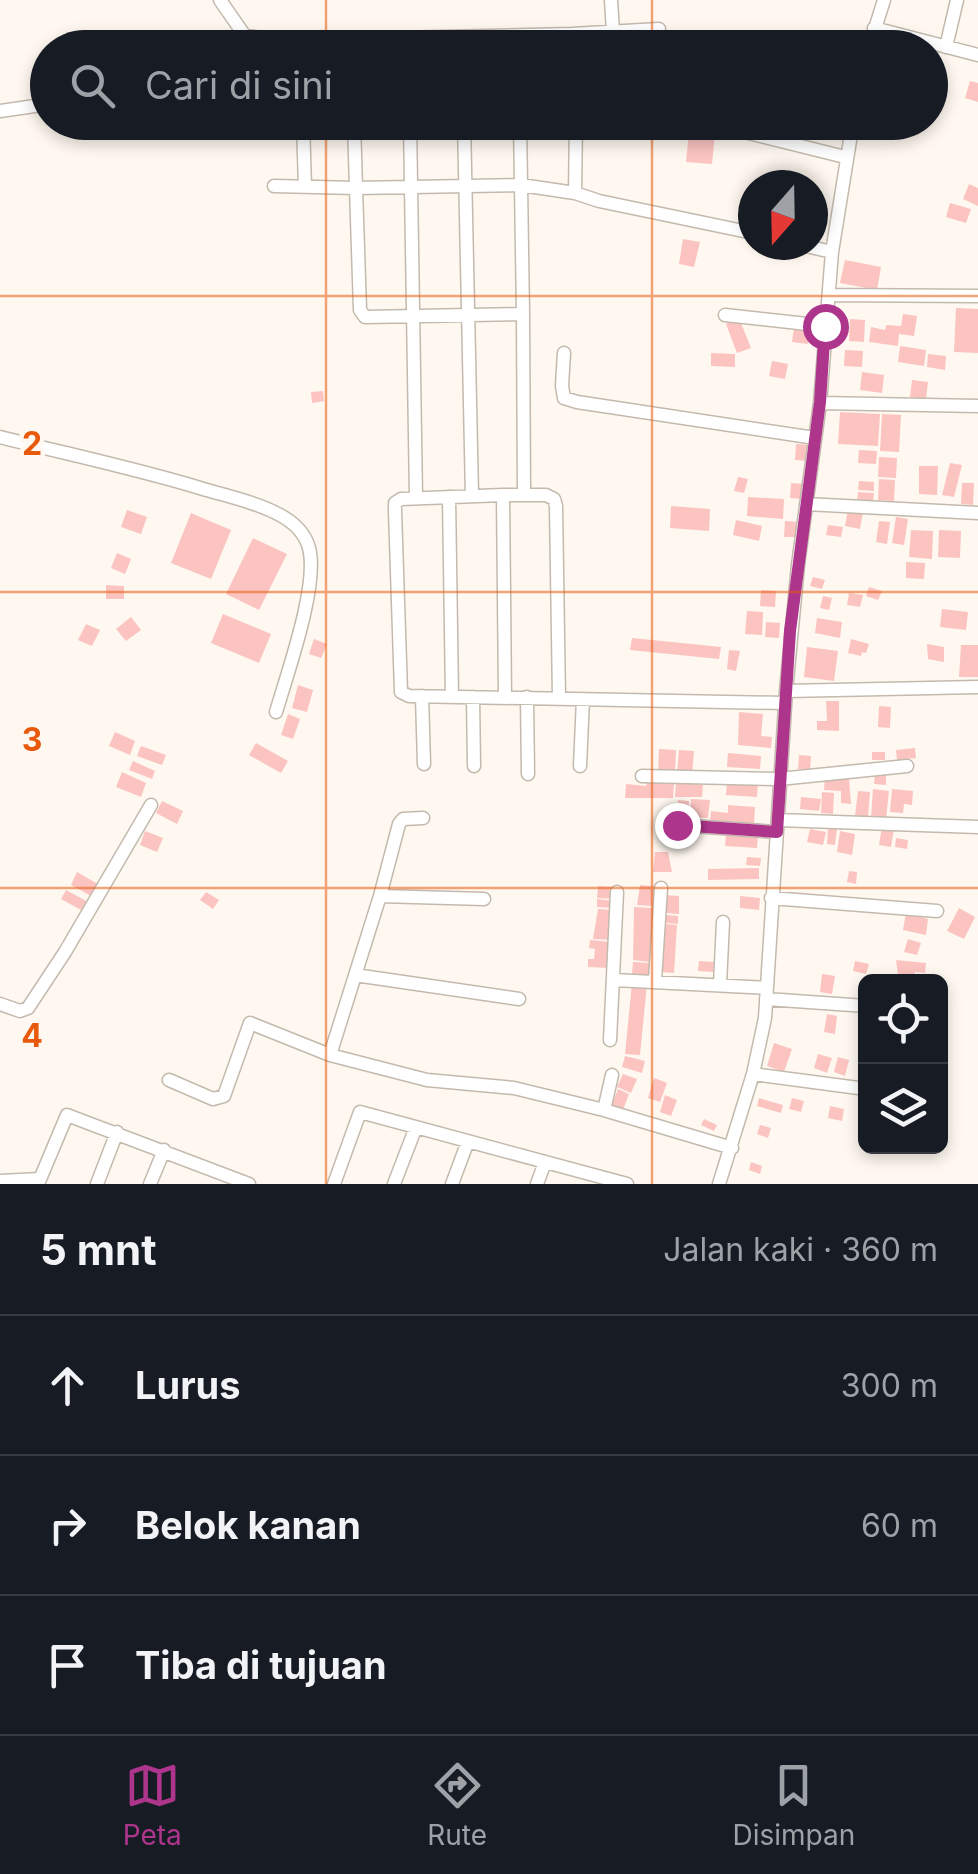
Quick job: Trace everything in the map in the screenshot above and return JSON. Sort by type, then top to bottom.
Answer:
[{"type":"street","points":[[220,0],[241,30]]},
{"type":"street","points":[[611,0],[613,30]]},
{"type":"street","points":[[882,30],[874,28],[884,0]]},
{"type":"street","points":[[948,38],[957,0]]},
{"type":"street","points":[[644,30],[660,29]]},
{"type":"street","points":[[948,48],[978,55]]},
{"type":"street","points":[[0,111],[30,107]]},
{"type":"street","points":[[304,140],[305,187]]},
{"type":"street","points":[[355,140],[360,310],[365,317],[523,314]]},
{"type":"street","points":[[410,140],[416,498]]},
{"type":"street","points":[[464,140],[472,496]]},
{"type":"street","points":[[520,140],[524,495]]},
{"type":"street","points":[[575,192],[577,140]]},
{"type":"street","points":[[768,140],[845,157]]},
{"type":"street","points":[[719,1184],[753,1074],[766,994],[785,696],[820,402],[832,252],[849,140]]},
{"type":"street","points":[[274,186],[520,185],[575,192],[599,201],[738,230]]},
{"type":"street","points":[[828,251],[832,252]]},
{"type":"street","points":[[829,295],[978,296]]},
{"type":"street","points":[[725,316],[825,326]]},
{"type":"street","points":[[564,353],[564,398],[815,438]]},
{"type":"street","points":[[820,402],[978,406]]},
{"type":"street","points":[[0,437],[150,473],[248,502],[282,515],[302,532],[310,550],[309,576],[302,619],[276,712]]},
{"type":"street","points":[[503,495],[506,697]]},
{"type":"street","points":[[558,698],[554,498],[503,495],[401,499],[395,503],[401,692],[422,696],[527,698],[558,698],[583,698],[785,696],[978,688]]},
{"type":"street","points":[[449,497],[452,696]]},
{"type":"street","points":[[806,504],[978,513]]},
{"type":"street","points":[[422,696],[424,764]]},
{"type":"street","points":[[474,696],[474,766]]},
{"type":"street","points":[[527,698],[528,774]]},
{"type":"street","points":[[580,766],[583,698]]},
{"type":"street","points":[[642,776],[779,780],[908,766]]},
{"type":"street","points":[[0,1004],[20,1011],[28,1008],[151,805]]},
{"type":"street","points":[[330,1055],[399,824],[403,819],[423,818]]},
{"type":"street","points":[[677,825],[978,827]]},
{"type":"street","points":[[655,980],[660,888]]},
{"type":"street","points":[[610,1040],[617,892]]},
{"type":"street","points":[[380,896],[484,899]]},
{"type":"street","points":[[771,898],[936,911]]},
{"type":"street","points":[[720,984],[723,922]]},
{"type":"street","points":[[355,975],[519,999]]},
{"type":"street","points":[[614,980],[720,984],[858,1005]]},
{"type":"street","points":[[169,1080],[213,1099],[224,1096],[250,1023],[330,1055],[427,1080],[514,1088],[732,1148]]},
{"type":"street","points":[[753,1074],[858,1088]]},
{"type":"street","points":[[604,1110],[612,1075]]},
{"type":"street","points":[[334,1184],[360,1112],[545,1162],[592,1180],[627,1184]]},
{"type":"street","points":[[0,1181],[39,1182],[67,1115],[164,1150],[213,1177],[249,1184]]},
{"type":"street","points":[[394,1184],[416,1127]]},
{"type":"street","points":[[96,1184],[117,1132]]},
{"type":"street","points":[[452,1184],[468,1140]]},
{"type":"street","points":[[150,1184],[164,1150]]},
{"type":"street","points":[[537,1184],[545,1162]]},
{"type":"building","points":[[970,81],[978,83],[978,102],[965,98]]},
{"type":"building","points":[[688,140],[714,140],[712,164],[686,162]]},
{"type":"building","points":[[969,184],[978,188],[978,206],[963,199]]},
{"type":"building","points":[[950,203],[971,209],[966,223],[946,217]]},
{"type":"building","points":[[683,239],[700,242],[694,267],[679,264]]},
{"type":"building","points":[[845,260],[881,267],[877,290],[840,283]]},
{"type":"building","points":[[956,308],[978,309],[978,353],[954,352]]},
{"type":"building","points":[[903,314],[917,316],[914,336],[899,334],[898,346],[869,342],[871,327],[885,330],[886,325],[901,326]]},
{"type":"building","points":[[739,318],[751,348],[737,353],[726,324]]},
{"type":"building","points":[[850,319],[865,320],[864,342],[849,341]]},
{"type":"building","points":[[794,327],[810,329],[808,344],[792,342]]},
{"type":"building","points":[[900,346],[926,350],[924,366],[898,362]]},
{"type":"building","points":[[845,350],[863,351],[862,367],[844,366]]},
{"type":"building","points":[[711,353],[735,354],[735,367],[711,366]]},
{"type":"building","points":[[928,354],[946,356],[945,370],[927,367]]},
{"type":"building","points":[[772,361],[788,364],[785,379],[769,376]]},
{"type":"building","points":[[862,372],[884,375],[882,393],[860,390]]},
{"type":"building","points":[[912,380],[928,382],[926,399],[910,397]]},
{"type":"building","points":[[323,391],[324,401],[312,403],[311,392]]},
{"type":"building","points":[[840,412],[880,414],[878,446],[838,444]]},
{"type":"building","points":[[882,414],[901,415],[899,452],[880,451]]},
{"type":"building","points":[[796,444],[812,445],[811,461],[795,460]]},
{"type":"building","points":[[859,450],[877,451],[876,464],[858,463]]},
{"type":"building","points":[[879,457],[897,458],[896,478],[878,477]]},
{"type":"building","points":[[950,463],[962,465],[954,497],[942,495]]},
{"type":"building","points":[[919,466],[938,466],[937,495],[919,494]]},
{"type":"building","points":[[738,477],[748,479],[744,493],[734,491]]},
{"type":"building","points":[[879,479],[895,480],[894,501],[878,500]]},
{"type":"building","points":[[859,481],[874,482],[874,491],[858,490]]},
{"type":"building","points":[[791,483],[803,484],[802,499],[790,498]]},
{"type":"building","points":[[962,483],[974,483],[973,505],[961,504]]},
{"type":"building","points":[[858,492],[874,493],[873,502],[857,501]]},
{"type":"building","points":[[748,497],[784,499],[783,519],[747,516]]},
{"type":"building","points":[[671,506],[710,509],[709,531],[670,528]]},
{"type":"building","points":[[127,510],[147,517],[141,534],[121,527]]},
{"type":"building","points":[[848,510],[863,512],[860,529],[845,526]]},
{"type":"building","points":[[191,513],[231,530],[211,579],[171,563]]},
{"type":"building","points":[[896,517],[908,519],[904,545],[892,543]]},
{"type":"building","points":[[736,520],[762,526],[759,541],[733,535]]},
{"type":"building","points":[[785,521],[799,522],[798,537],[784,537]]},
{"type":"building","points":[[879,521],[890,522],[887,544],[876,542]]},
{"type":"building","points":[[828,525],[843,527],[841,537],[826,535]]},
{"type":"building","points":[[911,530],[933,531],[932,559],[909,557]]},
{"type":"building","points":[[939,530],[961,531],[960,558],[938,557]]},
{"type":"building","points":[[253,538],[287,554],[259,610],[226,594]]},
{"type":"building","points":[[117,553],[131,559],[125,574],[111,568]]},
{"type":"building","points":[[906,562],[925,563],[924,579],[906,578]]},
{"type":"building","points":[[813,577],[825,580],[822,589],[810,586]]},
{"type":"building","points":[[106,585],[124,586],[124,599],[106,599]]},
{"type":"building","points":[[869,587],[882,591],[878,600],[866,596]]},
{"type":"building","points":[[761,590],[776,591],[775,607],[760,606]]},
{"type":"building","points":[[849,593],[863,595],[860,607],[847,605]]},
{"type":"building","points":[[823,596],[832,598],[829,610],[820,608]]},
{"type":"building","points":[[942,609],[968,612],[966,630],[940,627]]},
{"type":"building","points":[[747,611],[763,612],[762,635],[745,634]]},
{"type":"building","points":[[223,614],[271,634],[259,663],[211,643]]},
{"type":"building","points":[[131,617],[141,630],[126,641],[116,629]]},
{"type":"building","points":[[817,618],[842,622],[840,638],[815,633]]},
{"type":"building","points":[[766,622],[780,623],[779,638],[765,637]]},
{"type":"building","points":[[86,624],[100,630],[92,646],[78,640]]},
{"type":"building","points":[[632,638],[721,647],[719,659],[630,650]]},
{"type":"building","points":[[314,639],[327,644],[321,658],[309,654]]},
{"type":"building","points":[[851,639],[869,644],[866,653],[848,653]]},
{"type":"building","points":[[927,644],[944,647],[944,662],[928,659]]},
{"type":"building","points":[[961,645],[978,645],[978,677],[959,677]]},
{"type":"building","points":[[807,647],[838,651],[834,681],[804,677]]},
{"type":"building","points":[[729,650],[740,651],[736,671],[727,669]]},
{"type":"building","points":[[298,685],[313,690],[307,712],[292,708]]},
{"type":"building","points":[[826,701],[839,701],[839,731],[817,730],[817,721],[827,721]]},
{"type":"building","points":[[879,706],[891,707],[890,728],[878,727]]},
{"type":"building","points":[[739,712],[763,714],[761,736],[772,737],[771,748],[738,745]]},
{"type":"building","points":[[288,714],[300,719],[293,739],[281,735]]},
{"type":"building","points":[[115,732],[135,741],[130,755],[109,746]]},
{"type":"building","points":[[256,743],[288,761],[281,773],[249,755]]},
{"type":"building","points":[[141,746],[166,755],[162,765],[137,756]]},
{"type":"building","points":[[915,748],[916,758],[897,760],[896,750]]},
{"type":"building","points":[[659,749],[676,750],[675,773],[658,772]]},
{"type":"building","points":[[679,750],[694,751],[692,775],[677,774]]},
{"type":"building","points":[[872,752],[885,752],[885,760],[872,760]]},
{"type":"building","points":[[728,753],[761,756],[760,769],[727,767]]},
{"type":"building","points":[[799,755],[811,756],[810,770],[798,769]]},
{"type":"building","points":[[133,761],[155,771],[152,779],[129,770]]},
{"type":"building","points":[[122,772],[146,783],[141,797],[116,787]]},
{"type":"building","points":[[875,774],[886,774],[886,785],[874,784]]},
{"type":"building","points":[[825,776],[849,778],[851,804],[841,803],[841,791],[824,790]]},
{"type":"building","points":[[647,781],[674,784],[673,798],[625,798],[626,784],[646,786]]},
{"type":"building","points":[[727,781],[758,783],[757,797],[726,795]]},
{"type":"building","points":[[676,782],[703,785],[702,797],[675,797]]},
{"type":"building","points":[[873,789],[889,791],[886,819],[871,817]]},
{"type":"building","points":[[892,789],[913,791],[912,805],[904,804],[903,813],[890,812]]},
{"type":"building","points":[[858,791],[870,792],[868,817],[855,816]]},
{"type":"building","points":[[822,792],[834,793],[833,814],[821,813]]},
{"type":"building","points":[[801,797],[821,799],[819,811],[800,809]]},
{"type":"building","points":[[691,799],[710,800],[708,818],[690,817]]},
{"type":"building","points":[[678,800],[689,801],[688,817],[677,817]]},
{"type":"building","points":[[162,801],[183,811],[177,824],[156,813]]},
{"type":"building","points":[[728,805],[755,807],[754,824],[710,821],[711,811],[728,813]]},
{"type":"building","points":[[882,827],[894,829],[891,847],[879,845]]},
{"type":"building","points":[[828,828],[837,829],[835,845],[827,844]]},
{"type":"building","points":[[810,829],[826,832],[823,845],[807,842]]},
{"type":"building","points":[[145,831],[163,838],[157,852],[140,845]]},
{"type":"building","points":[[840,831],[855,834],[852,855],[837,852]]},
{"type":"building","points":[[726,833],[758,835],[757,848],[725,846]]},
{"type":"building","points":[[896,838],[908,840],[907,849],[895,847]]},
{"type":"building","points":[[655,852],[668,852],[672,872],[653,872]]},
{"type":"building","points":[[747,857],[761,858],[760,866],[746,865]]},
{"type":"building","points":[[759,868],[759,879],[708,880],[708,869]]},
{"type":"building","points":[[849,871],[857,872],[856,884],[847,882]]},
{"type":"building","points":[[77,872],[98,884],[91,896],[71,885]]},
{"type":"building","points":[[640,885],[654,886],[652,906],[637,905]]},
{"type":"building","points":[[598,886],[614,887],[614,899],[597,898]]},
{"type":"building","points":[[66,890],[88,902],[83,911],[61,899]]},
{"type":"building","points":[[206,892],[219,900],[213,909],[200,900]]},
{"type":"building","points":[[664,895],[679,896],[679,914],[665,913]]},
{"type":"building","points":[[740,896],[760,898],[759,910],[740,908]]},
{"type":"building","points":[[597,899],[614,901],[614,908],[597,907]]},
{"type":"building","points":[[634,907],[652,908],[650,962],[633,960]]},
{"type":"building","points":[[959,908],[975,917],[964,939],[947,931]]},
{"type":"building","points":[[598,909],[614,910],[613,940],[593,939]]},
{"type":"building","points":[[906,913],[928,919],[926,935],[903,930]]},
{"type":"building","points":[[666,915],[678,916],[678,924],[665,923]]},
{"type":"building","points":[[665,924],[677,925],[674,973],[661,972]]},
{"type":"building","points":[[908,939],[921,943],[917,955],[904,952]]},
{"type":"building","points":[[590,940],[612,942],[609,968],[588,967],[595,949],[589,948]]},
{"type":"building","points":[[896,960],[926,963],[925,973],[898,974]]},
{"type":"building","points":[[699,961],[714,962],[713,972],[698,971]]},
{"type":"building","points":[[855,961],[869,964],[866,974],[853,971]]},
{"type":"building","points":[[633,962],[650,963],[649,975],[632,974]]},
{"type":"building","points":[[822,974],[835,976],[832,994],[820,992]]},
{"type":"building","points":[[632,983],[647,984],[640,1055],[625,1054]]},
{"type":"building","points":[[827,1014],[837,1016],[835,1034],[824,1032]]},
{"type":"building","points":[[774,1043],[792,1049],[784,1072],[767,1066]]},
{"type":"building","points":[[818,1054],[832,1058],[827,1073],[814,1068]]},
{"type":"building","points":[[625,1056],[645,1061],[642,1073],[622,1067]]},
{"type":"building","points":[[838,1057],[849,1060],[845,1076],[834,1072]]},
{"type":"building","points":[[623,1074],[637,1079],[631,1093],[617,1087]]},
{"type":"building","points":[[654,1078],[667,1083],[660,1102],[648,1098]]},
{"type":"building","points":[[618,1089],[629,1094],[623,1110],[612,1105]]},
{"type":"building","points":[[665,1095],[677,1100],[671,1116],[660,1112]]},
{"type":"building","points":[[759,1098],[783,1105],[781,1113],[757,1106]]},
{"type":"building","points":[[792,1098],[804,1101],[801,1112],[789,1109]]},
{"type":"building","points":[[830,1106],[844,1109],[842,1121],[828,1118]]},
{"type":"building","points":[[704,1119],[717,1125],[714,1131],[701,1125]]},
{"type":"building","points":[[760,1125],[771,1128],[768,1138],[757,1134]]},
{"type":"building","points":[[751,1162],[762,1166],[760,1174],[749,1170]]},
{"type":"route","points":[[677,825],[777,832],[790,631],[820,402],[825,326]]}]
